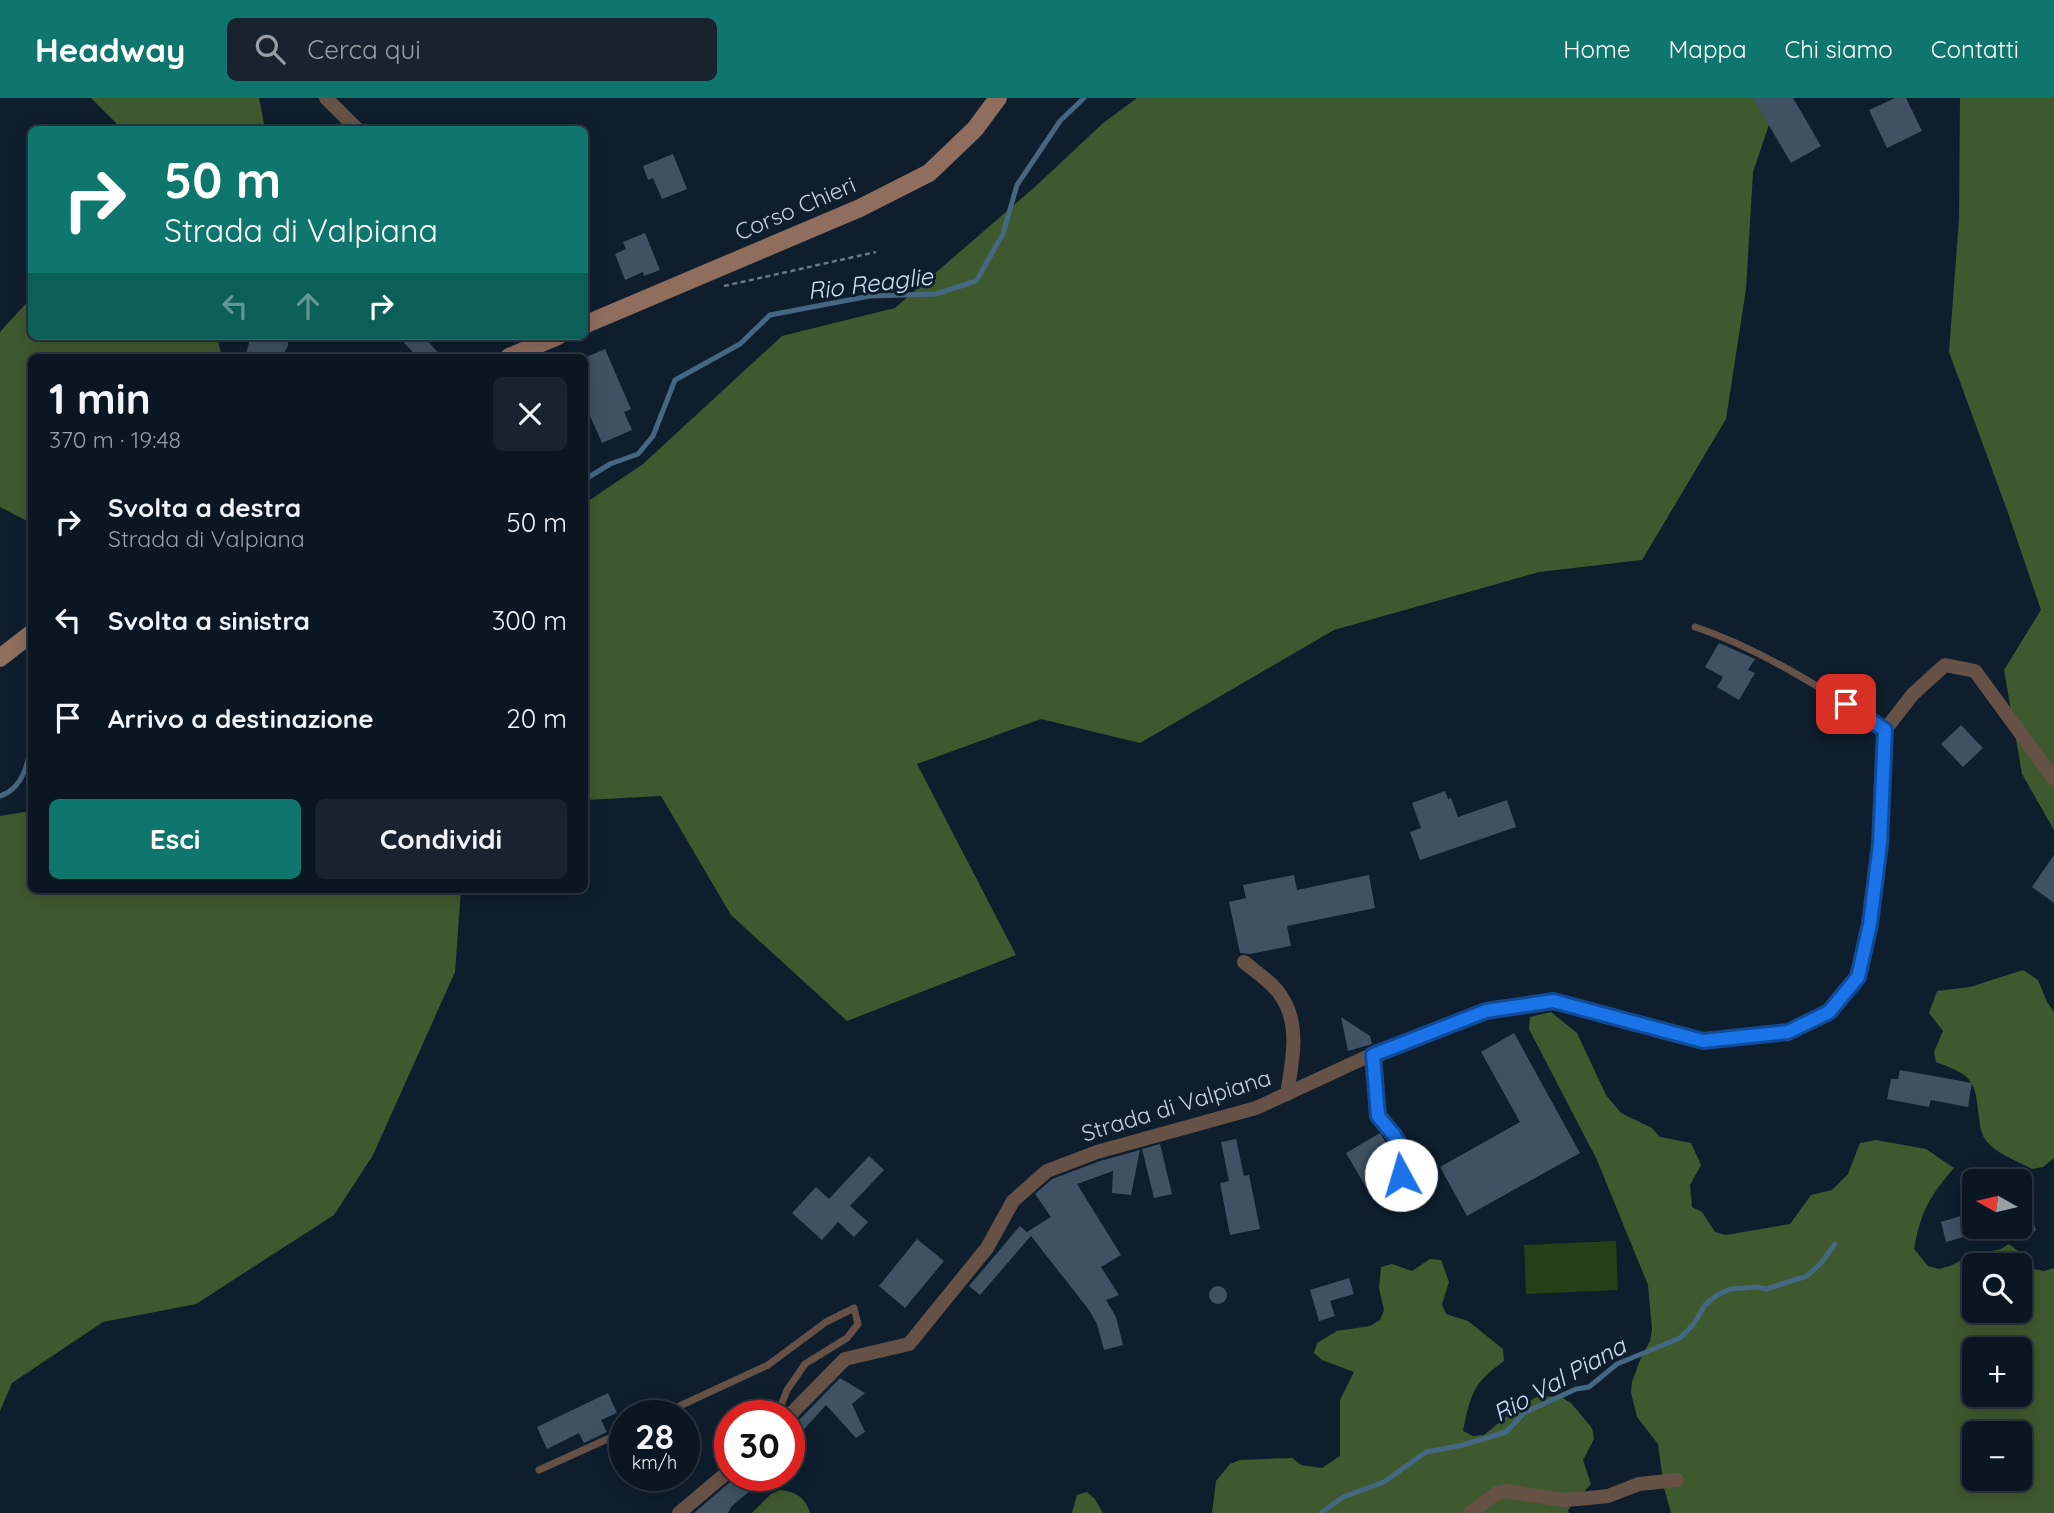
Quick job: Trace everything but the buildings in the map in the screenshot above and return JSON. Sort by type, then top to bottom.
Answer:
[{"type":"main road","name":"Corso Chieri","points":[[588,323],[860,208],[929,173],[975,129],[998,98]]},
{"type":"main road","points":[[516,354],[547,340]]},
{"type":"main road","points":[[0,658],[28,636]]},
{"type":"street","points":[[326,98],[354,126]]},
{"type":"street","points":[[1885,730],[1913,694],[1944,665],[1975,671],[2054,779]]},
{"type":"street","name":"Strada di Valpiana","points":[[803,1400],[845,1359],[909,1344],[987,1248],[1013,1201],[1046,1171],[1097,1152],[1255,1108],[1373,1055],[1486,1011],[1553,1001],[1703,1041],[1788,1032],[1829,1012],[1858,977],[1870,924],[1880,844],[1885,730]]},
{"type":"street","points":[[1244,962],[1281,995],[1293,1024],[1293,1054],[1287,1094]]},
{"type":"street","points":[[1373,1055],[1378,1116],[1394,1135],[1405,1156],[1396,1199]]},
{"type":"street","points":[[1470,1513],[1497,1493],[1506,1491],[1564,1500],[1608,1496],[1639,1484],[1677,1479]]},
{"type":"street","points":[[679,1513],[714,1483]]},
{"type":"lane","points":[[1695,626],[1717,634],[1827,691],[1885,730]]},
{"type":"lane","points":[[693,1400],[768,1365],[826,1322],[853,1308],[858,1324],[847,1338],[805,1364],[784,1400]]},
{"type":"lane","points":[[539,1470],[609,1438]]},
{"type":"path","points":[[722,286],[876,252]]},
{"type":"green space","points":[[91,98],[259,98],[264,126],[115,126],[116,123]]},
{"type":"green space","points":[[1137,98],[1778,98],[1753,172],[1746,289],[1726,419],[1642,560],[1539,572],[1334,630],[1140,743],[1041,719],[917,764],[1016,955],[847,1021],[731,915],[661,796],[588,800],[588,501],[643,464],[782,336],[895,308],[1037,185],[1102,124]]},
{"type":"green space","points":[[1960,98],[2054,98],[2054,830],[2022,774],[2004,670],[2041,610],[1949,352],[1959,219]]},
{"type":"green space","points":[[28,301],[28,340],[219,340],[221,354],[28,354],[28,521],[0,507],[0,332]]},
{"type":"green space","points":[[28,811],[28,893],[461,893],[455,972],[373,1155],[334,1215],[196,1304],[103,1322],[12,1383],[0,1411],[0,816]]},
{"type":"green space","points":[[2023,970],[2038,980],[2054,1012],[2054,1158],[2043,1167],[2032,1169],[2000,1153],[1989,1144],[1980,1126],[1976,1095],[1970,1081],[1958,1071],[1936,1062],[1934,1052],[1943,1031],[1929,1013],[1937,991],[1970,987]]},
{"type":"green space","points":[[1551,1012],[1577,1033],[1606,1095],[1621,1113],[1652,1128],[1660,1137],[1691,1143],[1701,1165],[1690,1185],[1692,1207],[1702,1212],[1715,1232],[1726,1235],[1790,1224],[1811,1195],[1832,1190],[1848,1174],[1860,1143],[1876,1140],[1926,1149],[1954,1168],[1932,1196],[1923,1214],[1914,1249],[1928,1266],[1939,1269],[1962,1260],[1962,1323],[2032,1323],[2032,1267],[2044,1271],[2054,1268],[2054,1513],[1671,1513],[1664,1488],[1658,1444],[1637,1417],[1631,1393],[1632,1382],[1650,1341],[1652,1329],[1648,1285],[1597,1160],[1529,1029],[1530,1017]]},
{"type":"green space","points":[[1616,1241],[1618,1290],[1526,1294],[1524,1245]]},
{"type":"green space","points":[[2009,1244],[2021,1253],[1983,1253],[2001,1249]]},
{"type":"green space","points":[[1430,1259],[1441,1260],[1449,1282],[1442,1304],[1446,1314],[1468,1321],[1503,1349],[1504,1361],[1485,1376],[1475,1391],[1463,1431],[1473,1436],[1484,1435],[1519,1406],[1539,1396],[1561,1397],[1571,1403],[1592,1428],[1594,1439],[1583,1460],[1591,1484],[1568,1510],[1569,1513],[1212,1513],[1216,1481],[1230,1464],[1240,1460],[1292,1458],[1301,1465],[1322,1468],[1340,1456],[1340,1400],[1354,1372],[1322,1360],[1314,1353],[1317,1343],[1337,1331],[1370,1326],[1380,1320],[1384,1310],[1379,1288],[1381,1267],[1392,1264],[1412,1271]]},
{"type":"green space","points":[[785,1491],[799,1496],[810,1513],[752,1513],[771,1494]]},
{"type":"green space","points":[[1087,1492],[1095,1499],[1103,1513],[1072,1513],[1077,1495]]},
{"type":"waterway","name":"Rio Reaglie","points":[[588,478],[610,464],[638,454],[653,436],[675,380],[740,344],[770,315],[870,296],[936,294],[976,281],[1003,234],[1017,185],[1060,121],[1084,98]]},
{"type":"waterway","name":"Rio Reaglie","points":[[0,796],[14,788],[23,774],[28,758]]},
{"type":"waterway","name":"Rio Val Piana","points":[[1321,1513],[1343,1497],[1384,1482],[1426,1452],[1463,1445],[1506,1432],[1524,1413],[1576,1389],[1589,1387],[1617,1364],[1680,1338],[1693,1325],[1705,1305],[1717,1295],[1730,1289],[1766,1289],[1807,1276],[1835,1244]]},
{"type":"route","points":[[1401,1175],[1405,1156],[1394,1135],[1378,1116],[1373,1055],[1486,1011],[1553,1001],[1703,1041],[1788,1032],[1829,1012],[1858,977],[1870,924],[1880,844],[1885,730],[1846,704]]}]
